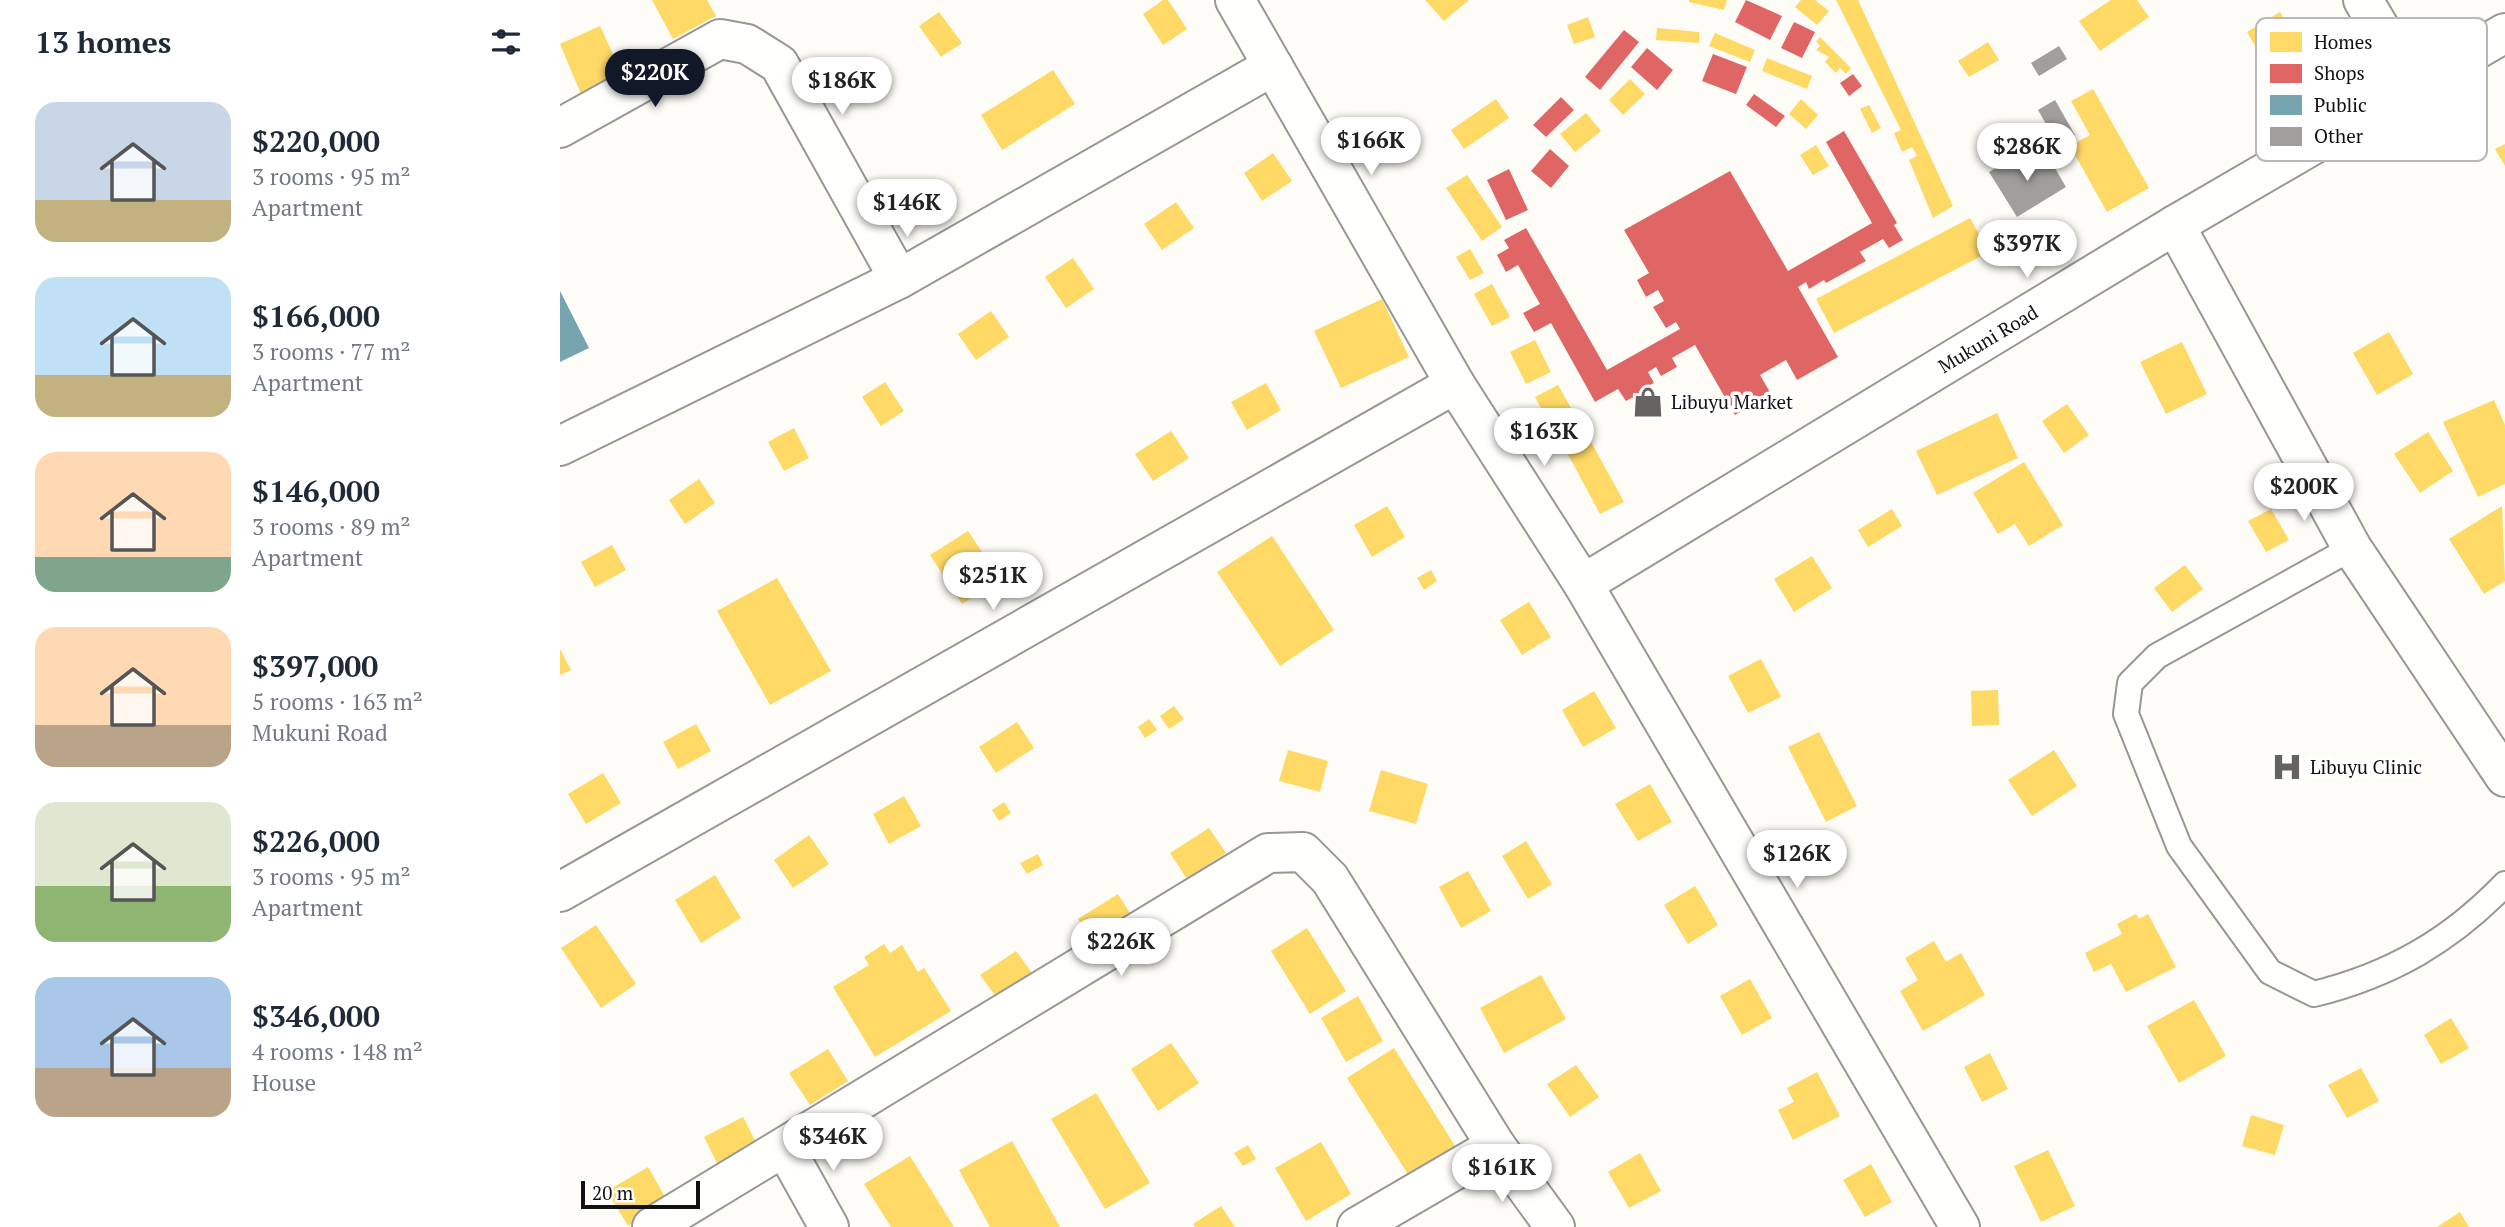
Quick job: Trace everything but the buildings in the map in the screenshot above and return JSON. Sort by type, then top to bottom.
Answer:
[{"type":"street","points":[[1235,0],[1455,384],[1583,584],[1951,1224]]},
{"type":"street","points":[[2363,0],[2374,18]]},
{"type":"street","name":"Mukuni Road","points":[[2487,44],[2505,33]]},
{"type":"street","points":[[560,128],[720,39],[747,44],[779,64],[899,279]]},
{"type":"street","points":[[560,446],[899,279],[1273,66]]},
{"type":"street","name":"Mukuni Road","points":[[1583,584],[2175,225],[2286,161]]},
{"type":"street","points":[[2175,225],[2352,548],[2505,777]]},
{"type":"street","points":[[560,892],[1455,384]]},
{"type":"street","points":[[652,1227],[785,1149],[1268,853],[1303,852],[1330,879],[1496,1146],[1555,1227]]},
{"type":"street","points":[[1357,1227],[1496,1146]]},
{"type":"street","points":[[785,1149],[829,1227]]},
{"type":"lane","points":[[2352,548],[2157,656],[2130,683],[2126,714],[2179,846],[2270,972],[2314,994],[2354,984],[2435,946],[2505,884]]},
{"type":"place","name":"Libuyu Market","points":[[1648,402]]},
{"type":"place","name":"Libuyu Clinic","points":[[2287,767]]}]
